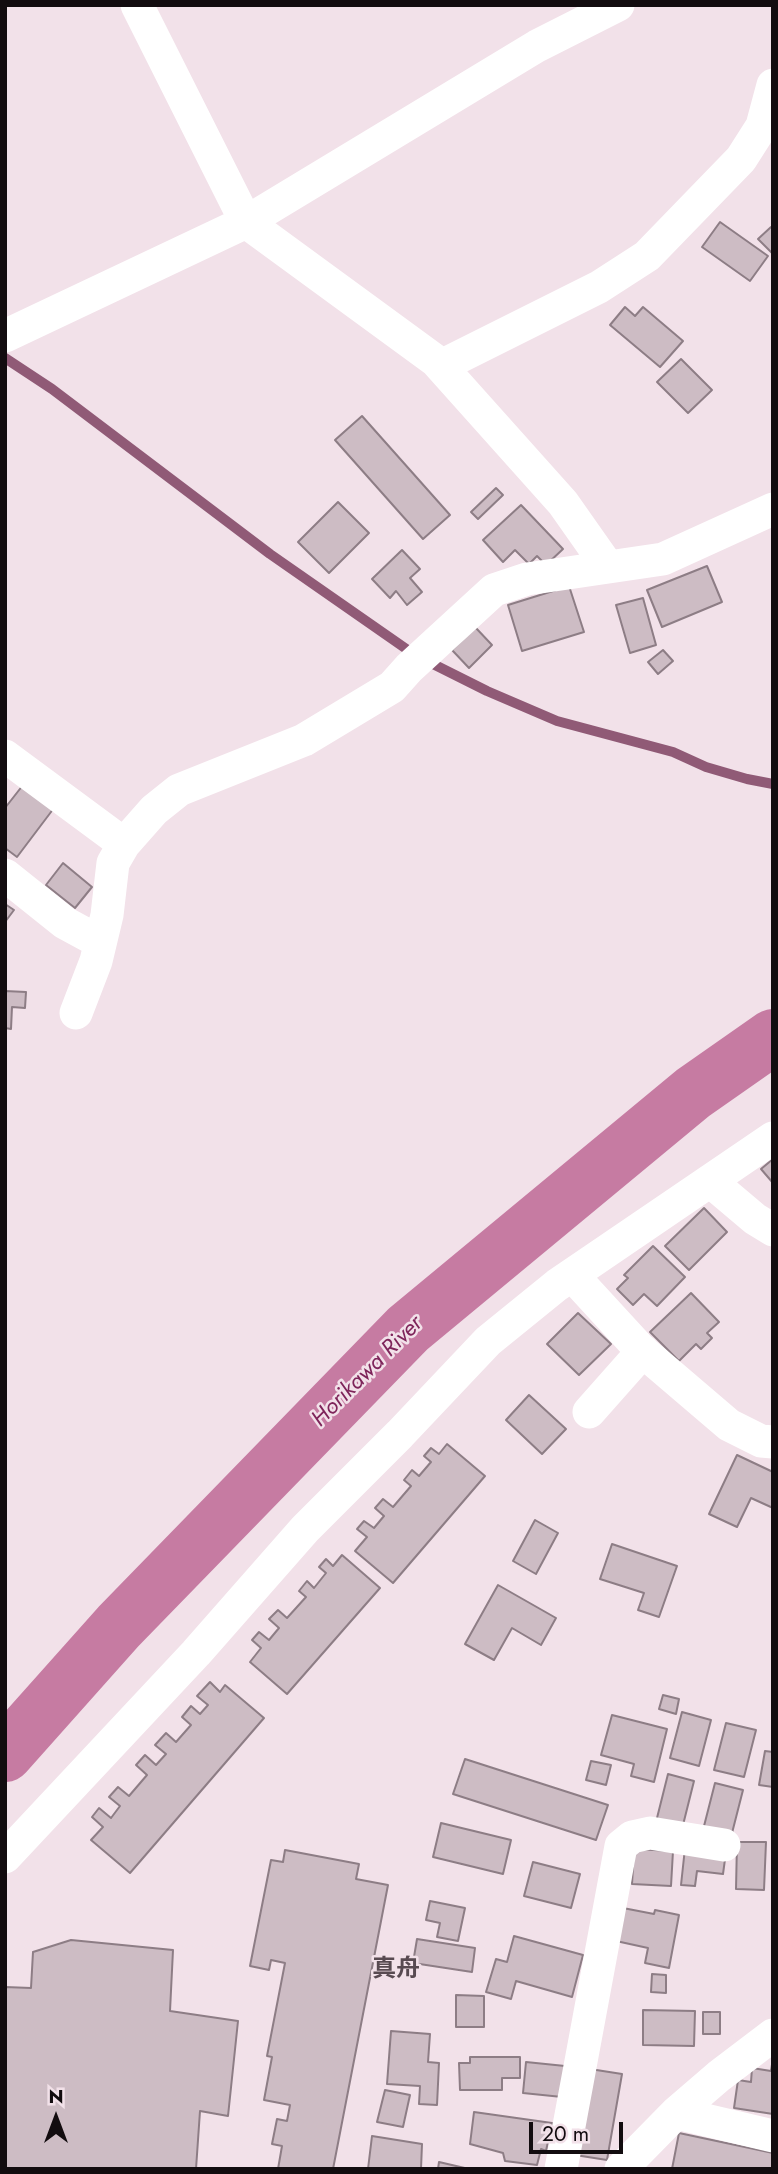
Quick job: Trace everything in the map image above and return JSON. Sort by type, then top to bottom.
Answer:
[{"type":"street","points":[[137,5],[246,222],[441,366],[563,503],[608,567]]},
{"type":"street","points":[[5,336],[246,222],[537,46],[618,5]]},
{"type":"street","points":[[441,366],[599,288],[647,256],[741,159],[762,126],[773,85]]},
{"type":"street","points":[[76,1013],[96,961],[107,915],[113,863],[124,844],[154,810],[178,790],[304,740],[392,687],[414,663],[494,590],[527,579],[663,559],[773,509]]},
{"type":"street","points":[[5,756],[124,844]]},
{"type":"street","points":[[5,875],[65,923],[100,942]]},
{"type":"street","points":[[5,1857],[196,1653],[305,1529],[488,1341],[572,1275],[773,1138]]},
{"type":"street","points":[[710,1181],[755,1219],[773,1230]]},
{"type":"street","points":[[572,1275],[643,1351],[729,1425],[761,1441],[773,1442]]},
{"type":"street","points":[[589,1412],[643,1351]]},
{"type":"street","points":[[561,2169],[621,1846],[632,1836],[650,1833],[724,1845]]},
{"type":"street","points":[[621,2169],[676,2113],[773,2035]]},
{"type":"street","points":[[676,2113],[773,2136]]},
{"type":"building","points":[[720,222],[768,256],[750,281],[702,247]]},
{"type":"building","points":[[771,227],[773,229],[773,254],[758,239]]},
{"type":"building","points":[[625,307],[635,316],[643,307],[683,341],[660,367],[610,325]]},
{"type":"building","points":[[681,359],[712,390],[688,413],[657,382]]},
{"type":"building","points":[[362,416],[450,515],[423,539],[335,440]]},
{"type":"building","points":[[496,488],[503,495],[478,519],[471,512]]},
{"type":"building","points":[[338,502],[369,533],[329,573],[298,542]]},
{"type":"building","points":[[521,505],[563,549],[546,565],[537,556],[529,564],[515,550],[503,562],[483,540]]},
{"type":"building","points":[[402,550],[420,569],[410,578],[422,592],[407,605],[396,591],[390,598],[372,579]]},
{"type":"building","points":[[707,566],[722,602],[662,627],[647,590]]},
{"type":"building","points":[[569,586],[584,632],[522,651],[508,605]]},
{"type":"building","points":[[643,598],[656,645],[630,653],[616,605]]},
{"type":"building","points":[[475,627],[492,645],[469,668],[452,650]]},
{"type":"building","points":[[663,650],[673,661],[658,674],[648,662]]},
{"type":"building","points":[[23,785],[54,808],[17,857],[5,848],[5,808]]},
{"type":"building","points":[[63,863],[92,887],[75,908],[46,885]]},
{"type":"building","points":[[5,904],[14,910],[5,922]]},
{"type":"building","points":[[5,991],[26,992],[25,1008],[12,1007],[11,1029],[5,1028]]},
{"type":"building","points":[[773,1159],[773,1183],[761,1169]]},
{"type":"building","points":[[704,1208],[727,1232],[689,1270],[665,1246]]},
{"type":"building","points":[[653,1246],[685,1277],[657,1306],[644,1294],[633,1305],[617,1289],[628,1278],[624,1275]]},
{"type":"building","points":[[691,1293],[719,1322],[707,1333],[712,1338],[701,1349],[696,1344],[679,1361],[650,1332]]},
{"type":"building","points":[[578,1313],[611,1344],[579,1375],[547,1344]]},
{"type":"building","points":[[529,1395],[566,1429],[542,1454],[506,1420]]},
{"type":"building","points":[[447,1444],[485,1476],[393,1583],[355,1551],[367,1537],[357,1529],[364,1521],[374,1528],[384,1516],[375,1508],[383,1499],[393,1507],[411,1486],[404,1480],[412,1470],[419,1476],[431,1462],[424,1456],[431,1448],[439,1454]]},
{"type":"building","points":[[737,1455],[773,1472],[773,1508],[751,1498],[737,1527],[709,1514]]},
{"type":"building","points":[[535,1520],[558,1533],[536,1574],[513,1561]]},
{"type":"building","points":[[612,1544],[677,1566],[659,1617],[638,1610],[644,1593],[600,1579]]},
{"type":"building","points":[[342,1555],[380,1588],[287,1694],[250,1662],[261,1648],[252,1640],[259,1632],[269,1640],[279,1628],[269,1619],[278,1610],[287,1618],[306,1597],[299,1591],[307,1581],[314,1588],[326,1573],[319,1567],[326,1559],[333,1566]]},
{"type":"building","points":[[498,1585],[556,1618],[541,1645],[512,1628],[494,1660],[465,1644]]},
{"type":"building","points":[[210,1682],[220,1692],[225,1685],[264,1718],[130,1873],[91,1840],[103,1827],[92,1817],[99,1808],[111,1818],[120,1806],[109,1797],[118,1787],[129,1796],[147,1775],[136,1765],[145,1755],[156,1765],[166,1754],[155,1745],[166,1733],[176,1742],[191,1725],[182,1717],[191,1706],[200,1714],[208,1705],[197,1696]]},
{"type":"building","points":[[663,1695],[679,1699],[676,1714],[659,1709]]},
{"type":"building","points":[[682,1712],[711,1720],[699,1766],[670,1758]]},
{"type":"building","points":[[612,1715],[667,1729],[654,1782],[631,1776],[634,1764],[601,1755]]},
{"type":"building","points":[[726,1723],[756,1730],[744,1777],[714,1770]]},
{"type":"building","points":[[765,1751],[773,1752],[773,1787],[759,1785]]},
{"type":"building","points":[[465,1759],[608,1805],[596,1840],[453,1794]]},
{"type":"building","points":[[591,1761],[611,1765],[606,1785],[586,1780]]},
{"type":"building","points":[[668,1774],[694,1781],[682,1829],[656,1822]]},
{"type":"building","points":[[715,1783],[743,1790],[731,1837],[703,1830]]},
{"type":"building","points":[[441,1823],[511,1840],[503,1874],[433,1857]]},
{"type":"building","points":[[737,1842],[766,1842],[764,1890],[736,1889]]},
{"type":"building","points":[[685,1848],[726,1852],[723,1874],[697,1871],[695,1886],[681,1885]]},
{"type":"building","points":[[634,1849],[673,1851],[671,1886],[632,1884]]},
{"type":"building","points":[[285,1850],[359,1864],[356,1879],[388,1885],[333,2169],[278,2169],[282,2146],[272,2144],[277,2119],[287,2121],[290,2105],[264,2100],[272,2057],[267,2056],[285,1963],[271,1960],[269,1970],[250,1966],[271,1860],[283,1862]]},
{"type":"building","points":[[533,1862],[580,1874],[571,1908],[524,1896]]},
{"type":"building","points":[[430,1901],[465,1908],[458,1941],[437,1937],[440,1923],[426,1920]]},
{"type":"building","points":[[623,1908],[654,1914],[655,1910],[679,1915],[669,1968],[645,1963],[648,1948],[616,1941]]},
{"type":"building","points":[[514,1936],[583,1955],[572,1997],[516,1981],[511,1999],[486,1992],[496,1959],[507,1962]]},
{"type":"building","points":[[417,1939],[475,1948],[472,1972],[413,1963]]},
{"type":"building","points":[[71,1940],[173,1950],[170,2011],[238,2021],[228,2116],[200,2111],[196,2169],[5,2169],[5,1987],[31,1988],[33,1952]]},
{"type":"building","points":[[652,1974],[666,1975],[666,1993],[651,1992]]},
{"type":"building","points":[[456,1995],[484,1996],[484,2027],[456,2027]]},
{"type":"building","points":[[643,2010],[695,2011],[694,2046],[643,2045]]},
{"type":"building","points":[[703,2012],[720,2012],[720,2034],[703,2034]]},
{"type":"building","points":[[391,2031],[430,2034],[428,2062],[439,2063],[437,2105],[419,2104],[420,2086],[387,2084]]},
{"type":"building","points":[[470,2057],[520,2057],[520,2078],[502,2078],[502,2090],[460,2090],[459,2063],[470,2063]]},
{"type":"building","points":[[773,2058],[773,2114],[734,2108],[738,2080],[751,2082],[752,2068],[771,2071]]},
{"type":"building","points":[[526,2062],[565,2066],[562,2097],[523,2093]]},
{"type":"building","points":[[590,2069],[622,2074],[607,2160],[575,2155]]},
{"type":"building","points":[[385,2090],[410,2095],[403,2127],[377,2122]]},
{"type":"building","points":[[474,2112],[552,2123],[546,2151],[541,2149],[537,2165],[505,2161],[503,2153],[470,2144]]},
{"type":"building","points":[[679,2133],[773,2153],[773,2169],[672,2169]]},
{"type":"building","points":[[372,2136],[422,2144],[421,2169],[368,2169]]},
{"type":"building","points":[[439,2162],[469,2169],[438,2169]]},
{"type":"waterway","points":[[5,358],[52,389],[270,554],[415,655],[487,691],[557,721],[673,752],[706,767],[773,784]]},
{"type":"waterway","name":"Horikawa River","points":[[5,1754],[119,1626],[408,1329],[693,1093],[773,1037]]},
{"type":"district","name":"真舟","points":[[396,1970]]}]
